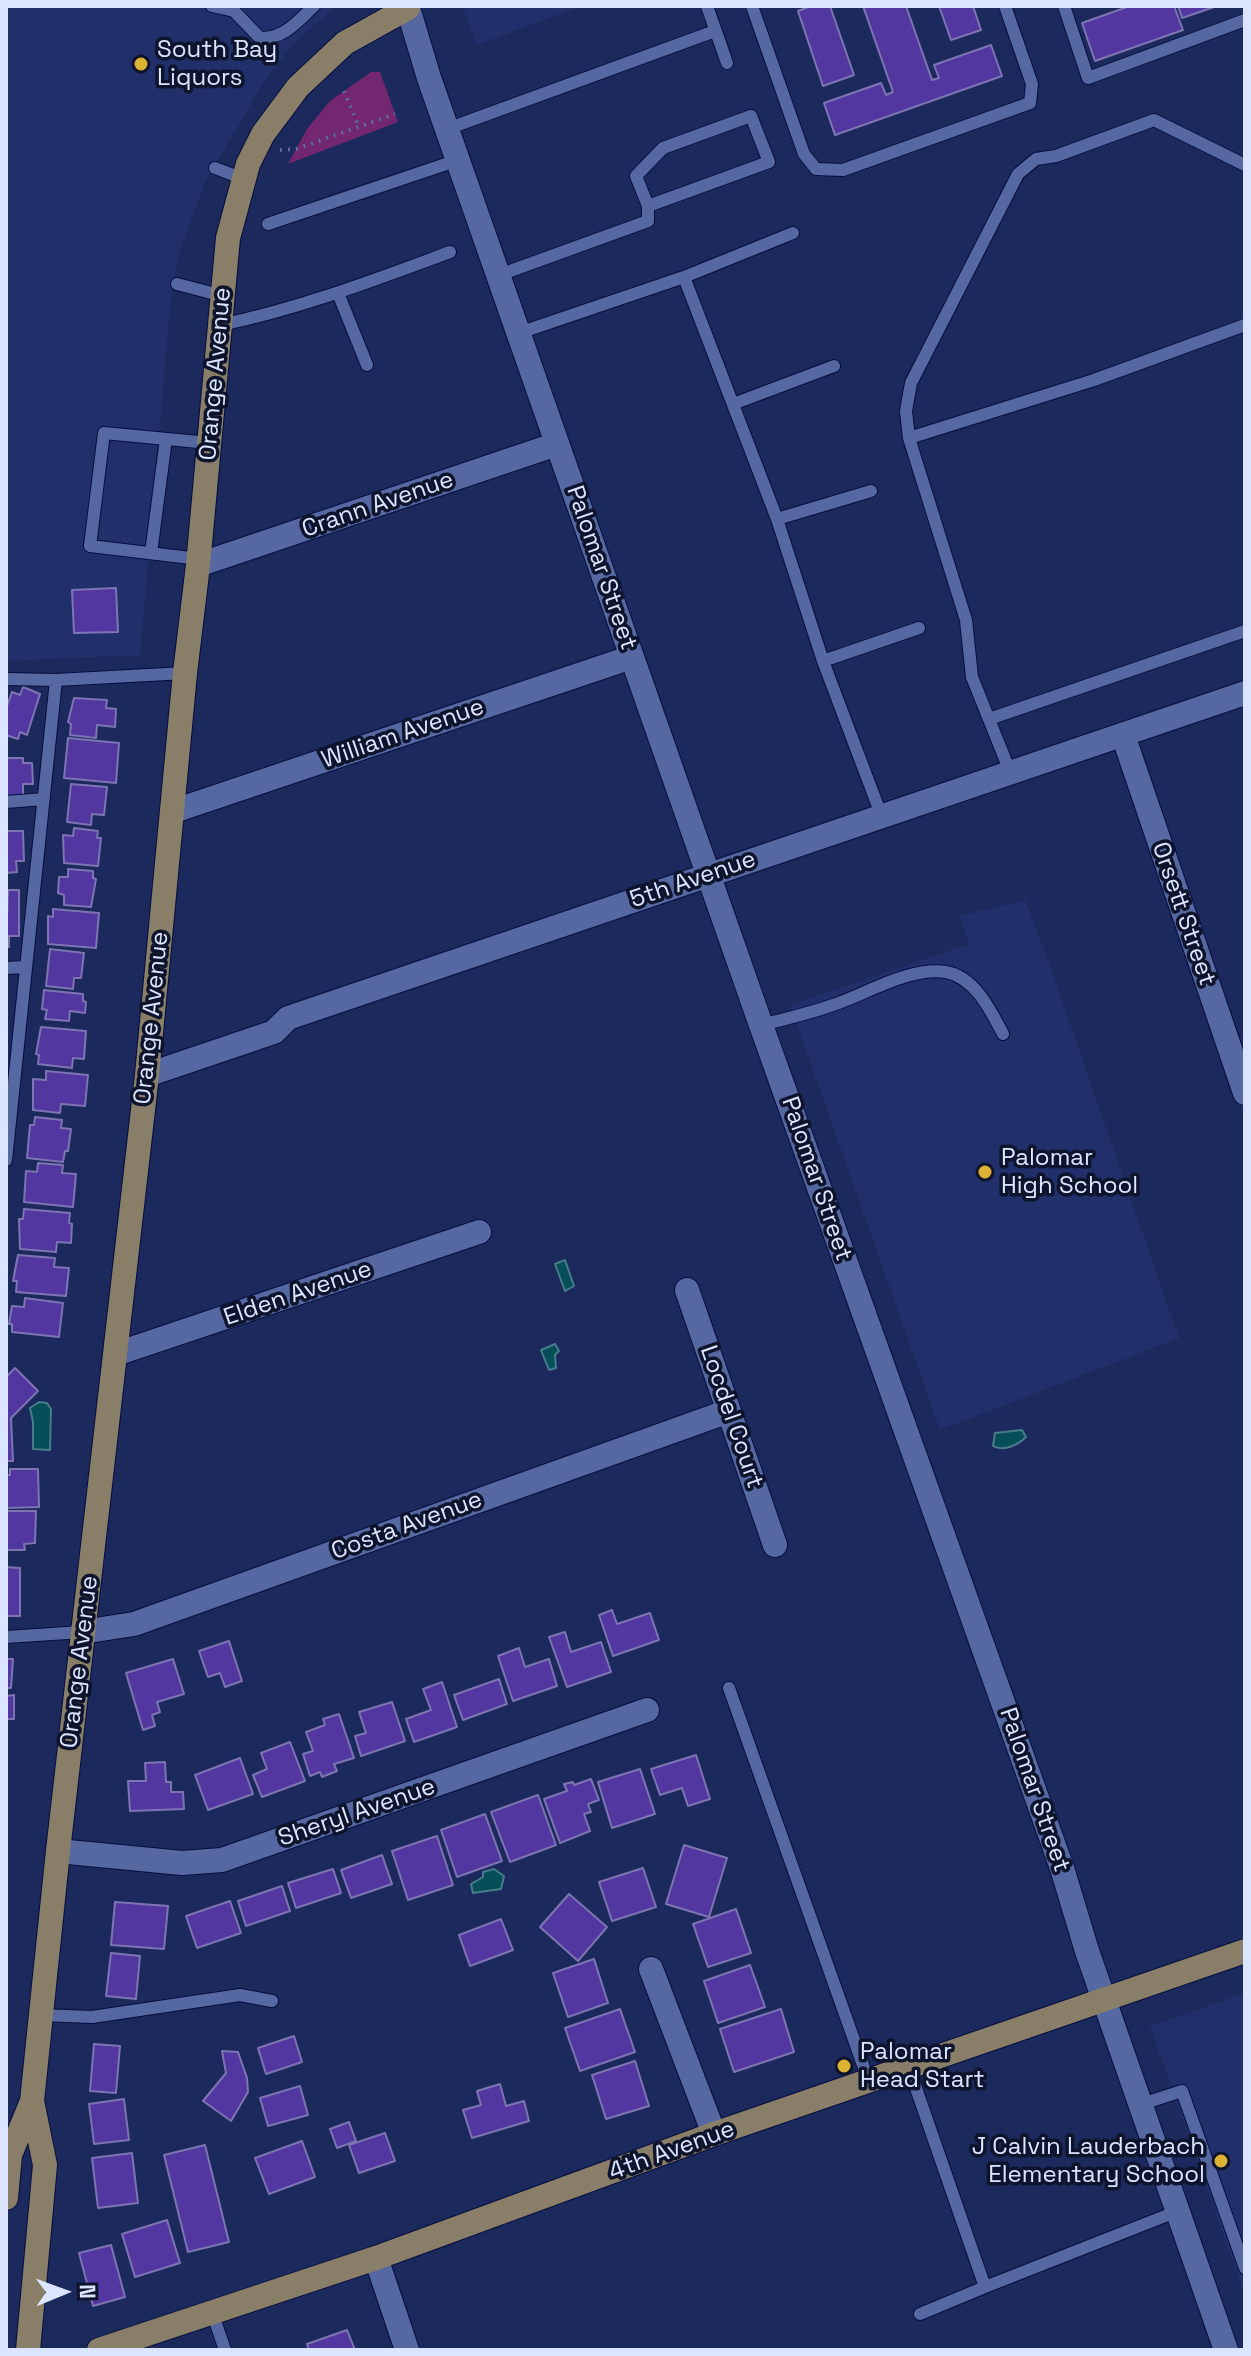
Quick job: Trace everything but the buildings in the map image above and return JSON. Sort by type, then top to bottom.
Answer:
[{"type":"main road","name":"Orange Avenue","points":[[6,2198],[10,2155],[32,2101],[82,1632],[147,1075],[228,238],[254,152],[263,134],[298,87],[345,43],[407,7]]},
{"type":"main road","name":"4th Avenue","points":[[99,2350],[376,2258],[714,2134],[1245,1951]]},
{"type":"main road","name":"Orange Avenue","points":[[28,2350],[45,2165],[32,2101]]},
{"type":"street","name":"Palomar Street","points":[[407,7],[761,1025],[1062,1868],[1087,1951],[1226,2350]]},
{"type":"street","name":"Crann Avenue","points":[[199,562],[557,444]]},
{"type":"street","name":"William Avenue","points":[[174,811],[632,657]]},
{"type":"street","name":"5th Avenue","points":[[147,1075],[274,1032],[288,1018],[1245,693]]},
{"type":"street","name":"Orsett Street","points":[[1123,735],[1245,1093]]},
{"type":"street","name":"Elden Avenue","points":[[116,1354],[479,1232]]},
{"type":"street","name":"Locdel Court","points":[[687,1290],[775,1545]]},
{"type":"street","name":"Costa Avenue","points":[[82,1632],[134,1624],[729,1411]]},
{"type":"street","name":"Sheryl Avenue","points":[[58,1851],[182,1863],[222,1860],[647,1710]]},
{"type":"street","points":[[651,1969],[714,2134]]},
{"type":"street","points":[[376,2258],[407,2350]]},
{"type":"lane","points":[[212,6],[234,11],[260,38],[271,39],[284,34],[314,6]]},
{"type":"lane","points":[[707,6],[727,63]]},
{"type":"lane","points":[[752,6],[804,154],[816,169],[843,170],[1030,103],[1032,84],[1005,6]]},
{"type":"lane","points":[[1064,6],[1088,78],[1245,20]]},
{"type":"lane","points":[[447,129],[715,31]]},
{"type":"lane","points":[[499,275],[648,221],[648,206],[636,176],[663,148],[751,116],[769,162],[648,206]]},
{"type":"lane","points":[[1011,774],[972,677],[966,620],[909,438],[906,411],[911,383],[1018,174],[1036,159],[1056,156],[1154,120],[1245,165]]},
{"type":"lane","points":[[268,224],[458,160]]},
{"type":"lane","points":[[215,168],[244,179]]},
{"type":"lane","points":[[519,333],[684,277],[793,233]]},
{"type":"lane","points":[[220,325],[338,293],[450,252]]},
{"type":"lane","points":[[684,277],[777,519],[823,661],[882,817]]},
{"type":"lane","points":[[177,284],[223,296]]},
{"type":"lane","points":[[338,293],[367,365]]},
{"type":"lane","points":[[909,438],[1094,380],[1245,325]]},
{"type":"lane","points":[[733,404],[834,366]]},
{"type":"lane","points":[[199,562],[90,546],[104,433],[209,443]]},
{"type":"lane","points":[[151,553],[166,439]]},
{"type":"lane","points":[[777,519],[871,491]]},
{"type":"lane","points":[[823,661],[919,628]]},
{"type":"lane","points":[[989,719],[1245,631]]},
{"type":"lane","points":[[6,679],[56,680],[185,673]]},
{"type":"lane","points":[[6,1160],[56,680]]},
{"type":"lane","points":[[6,802],[44,799]]},
{"type":"lane","points":[[6,968],[25,967]]},
{"type":"lane","points":[[761,1025],[836,1004],[912,974],[947,972],[970,985],[987,1003],[1003,1034]]},
{"type":"lane","points":[[6,1637],[82,1632]]},
{"type":"lane","points":[[729,1688],[869,2082]]},
{"type":"lane","points":[[41,2015],[92,2017],[240,1995],[272,2001]]},
{"type":"lane","points":[[909,2068],[985,2287]]},
{"type":"lane","points":[[1142,2104],[1182,2091],[1245,2268]]},
{"type":"lane","points":[[920,2314],[1178,2211]]},
{"type":"lane","points":[[212,2312],[225,2350]]},
{"type":"path","points":[[344,91],[359,127]]},
{"type":"path","points":[[254,152],[296,149],[395,114]]},
{"type":"shaded area","points":[[6,6],[336,6],[296,41],[269,74],[206,180],[179,253],[170,307],[140,655],[6,661]]},
{"type":"shaded area","points":[[462,6],[581,6],[477,45]]},
{"type":"shaded area","points":[[371,72],[380,72],[398,122],[288,164],[307,129],[330,101]]},
{"type":"shaded area","name":"Palomar High School","points":[[1025,900],[1179,1338],[940,1430],[790,1005],[969,944],[959,916]]},
{"type":"shaded area","points":[[565,1260],[574,1286],[565,1291],[555,1264]]},
{"type":"shaded area","points":[[555,1344],[559,1351],[555,1355],[556,1368],[549,1370],[541,1350]]},
{"type":"shaded area","points":[[39,1402],[47,1403],[51,1409],[50,1450],[33,1449],[30,1408]]},
{"type":"shaded area","points":[[1022,1430],[1026,1437],[1015,1445],[1006,1448],[993,1446],[995,1433]]},
{"type":"shaded area","points":[[494,1869],[504,1876],[501,1889],[473,1893],[471,1884],[483,1877],[483,1872]]},
{"type":"shaded area","name":"J Calvin Lauderbach Elementary School","points":[[1245,1993],[1245,2296],[1150,2026]]},
{"type":"place","name":"South Bay Liquors","points":[[141,64]]},
{"type":"place","name":"Palomar High School","points":[[985,1172]]},
{"type":"place","name":"Palomar Head Start","points":[[844,2066]]},
{"type":"place","name":"J Calvin Lauderbach Elementary School","points":[[1221,2161]]}]
